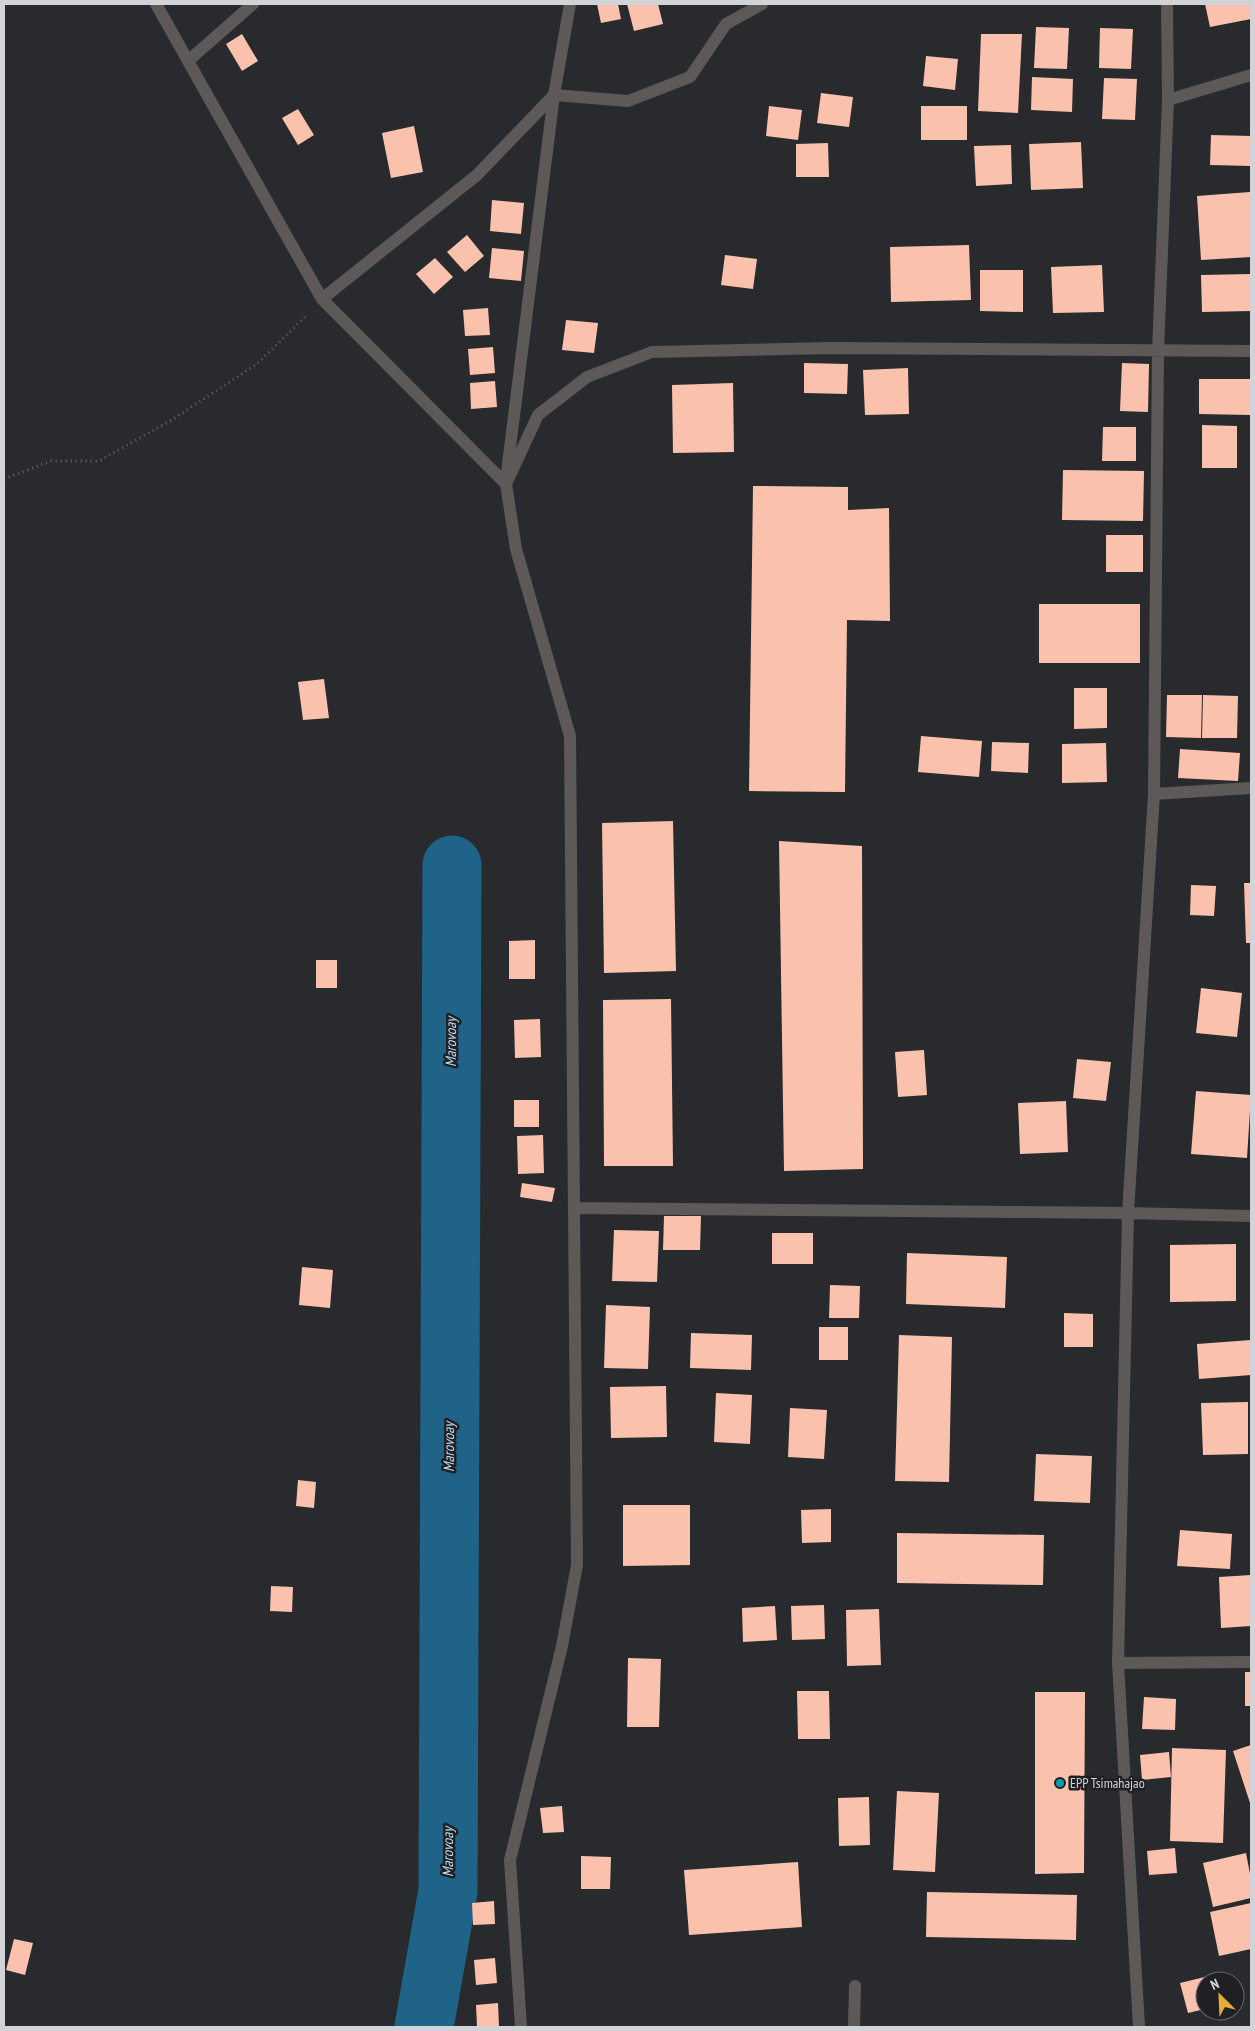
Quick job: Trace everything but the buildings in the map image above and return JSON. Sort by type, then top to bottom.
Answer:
[{"type":"street","points":[[156,4],[322,299],[506,484]]},
{"type":"street","points":[[188,61],[253,4]]},
{"type":"street","points":[[521,2027],[510,1860],[562,1646],[577,1565],[570,736],[516,549],[506,484],[554,95],[570,4]]},
{"type":"street","points":[[554,95],[628,101],[690,77],[726,24],[762,4]]},
{"type":"street","points":[[1139,2027],[1118,1663],[1128,1213],[1154,794],[1158,351],[1168,100],[1166,4]]},
{"type":"street","points":[[1168,100],[1251,75]]},
{"type":"street","points":[[322,299],[477,174],[554,95]]},
{"type":"street","points":[[506,484],[538,415],[587,377],[652,352],[832,348],[1251,351]]},
{"type":"street","points":[[1154,794],[1251,788]]},
{"type":"street","points":[[574,1208],[1128,1213],[1251,1216]]},
{"type":"street","points":[[1118,1663],[1251,1662]]},
{"type":"street","points":[[854,2027],[856,1986]]},
{"type":"path","points":[[4,479],[51,461],[99,461],[107,457],[170,421],[257,364],[322,299]]},
{"type":"waterway","name":"Marovoay","points":[[424,2027],[448,1891],[452,865]]},
{"type":"place","name":"EPP Tsimahajao","points":[[1060,1783]]}]
